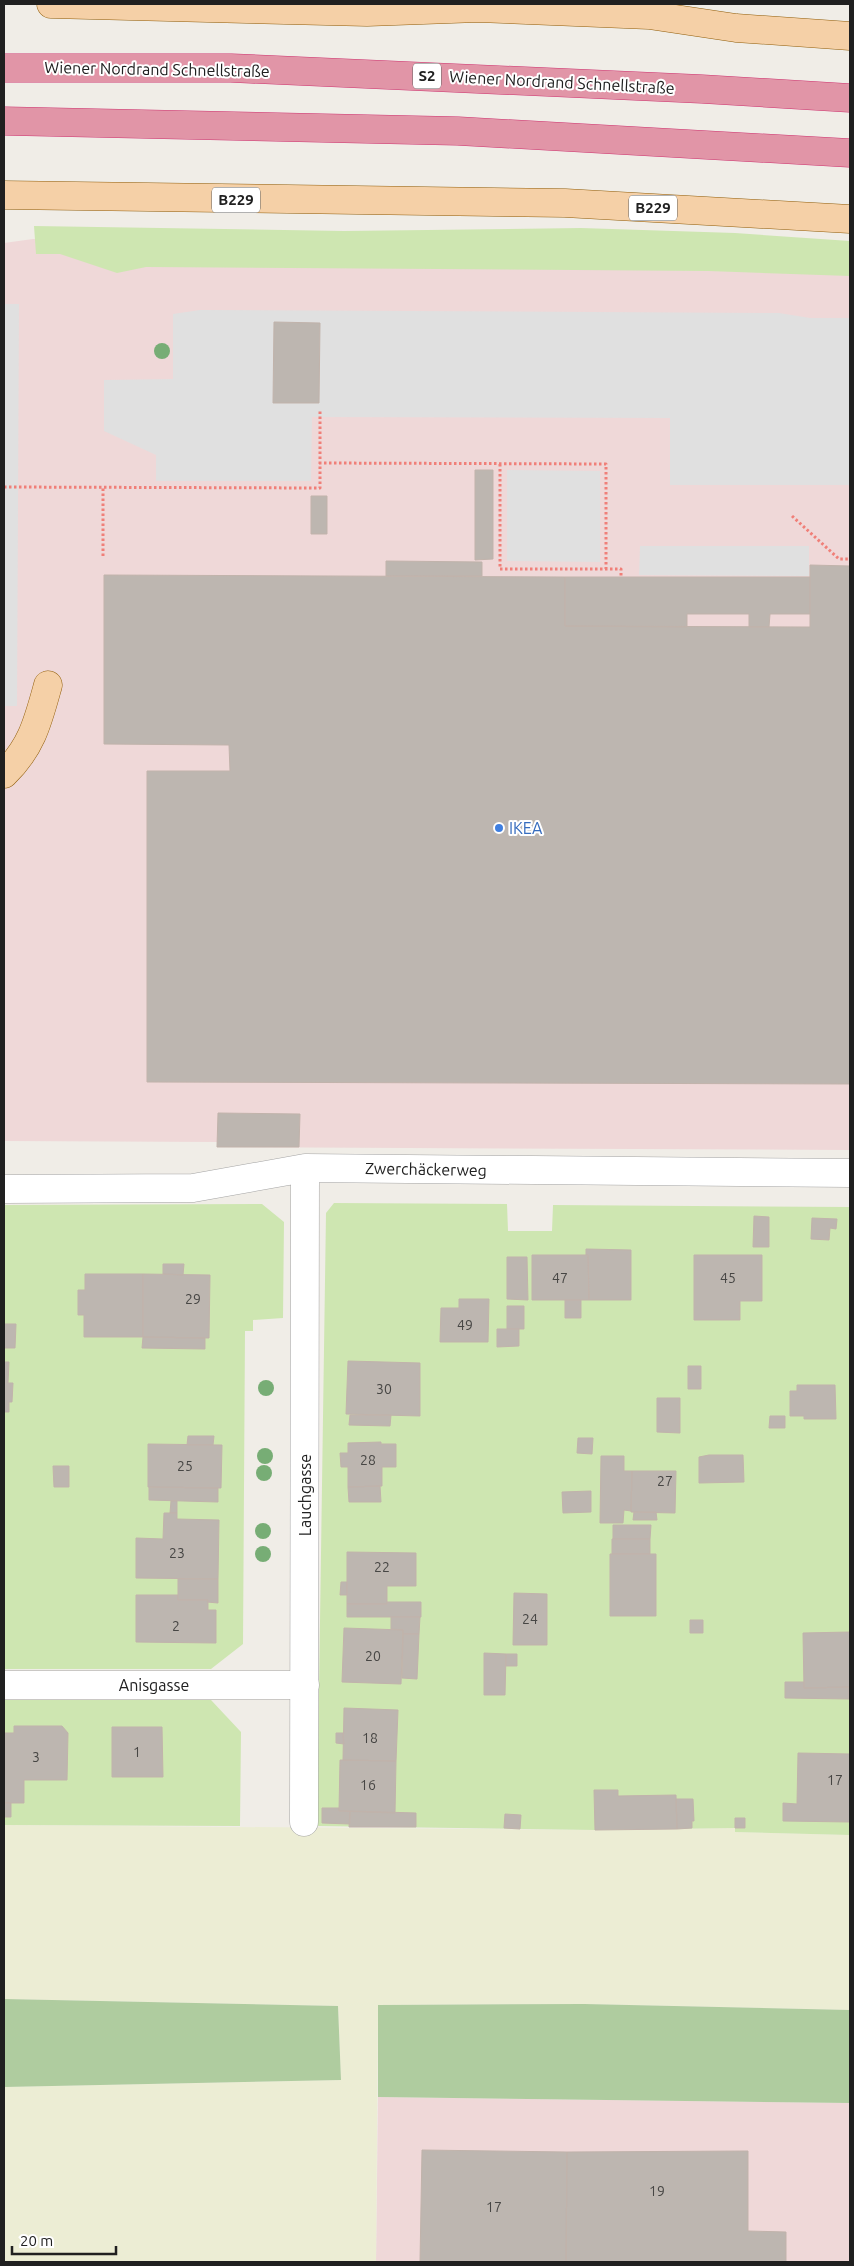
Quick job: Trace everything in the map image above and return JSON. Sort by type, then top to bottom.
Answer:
[{"type":"highway","name":"Wiener Nordrand Schnellstraße","points":[[4,68],[231,68],[692,88],[850,98]]},
{"type":"highway","points":[[4,122],[458,131],[850,152]]},
{"type":"main road","points":[[51,4],[367,12],[472,6],[649,15],[736,28],[850,36]]},
{"type":"main road","name":"B229","points":[[8,197],[565,203],[850,220]]},
{"type":"main road","points":[[4,774],[20,759],[36,728],[48,685]]},
{"type":"street","name":"Zwerchäckerweg","points":[[4,1189],[193,1188],[306,1168],[850,1173]]},
{"type":"street","name":"Lauchgasse","points":[[304,1822],[306,1168]]},
{"type":"street","name":"Anisgasse","points":[[4,1685],[305,1685]]},
{"type":"path","points":[[4,487],[320,488],[320,411]]},
{"type":"path","points":[[320,463],[606,464],[606,569]]},
{"type":"path","points":[[500,464],[500,568],[621,569],[621,577]]},
{"type":"path","points":[[103,487],[103,556]]},
{"type":"path","points":[[792,516],[839,559],[850,559]]},
{"type":"shaded area","points":[[33,239],[850,248],[850,1150],[217,1147],[217,1142],[4,1141],[4,243]]},
{"type":"shaded area","points":[[4,304],[19,304],[17,706],[4,706]]},
{"type":"shaded area","points":[[200,310],[779,313],[810,318],[850,318],[850,485],[670,485],[670,418],[312,417],[311,481],[156,481],[156,455],[104,431],[104,380],[173,379],[173,314]]},
{"type":"shaded area","points":[[507,470],[600,471],[600,562],[507,561]]},
{"type":"shaded area","points":[[640,546],[809,546],[809,576],[639,575]]},
{"type":"shaded area","points":[[378,2097],[850,2103],[850,2262],[376,2262]]},
{"type":"green space","points":[[34,226],[344,231],[581,228],[735,233],[850,241],[850,276],[708,271],[146,267],[117,273],[60,254],[36,254]]},
{"type":"green space","points":[[334,1203],[507,1204],[508,1231],[552,1231],[553,1205],[850,1207],[850,1835],[735,1832],[735,1828],[595,1830],[317,1826],[326,1213]]},
{"type":"green space","points":[[262,1204],[284,1222],[283,1318],[253,1320],[253,1331],[245,1331],[243,1644],[211,1669],[4,1669],[4,1205]]},
{"type":"green space","points":[[4,1700],[211,1700],[241,1732],[240,1826],[4,1825]]},
{"type":"green space","points":[[4,1825],[595,1830],[735,1828],[736,1832],[850,1835],[850,2010],[584,2004],[378,2005],[376,2262],[4,2262],[4,2087],[341,2080],[338,2006],[4,1999]]},
{"type":"green space","points":[[4,1999],[338,2006],[341,2080],[4,2087]]},
{"type":"green space","points":[[584,2004],[850,2010],[850,2103],[378,2097],[378,2005]]},
{"type":"building","points":[[274,322],[320,323],[319,403],[273,403]]},
{"type":"building","points":[[475,470],[493,470],[493,559],[475,560]]},
{"type":"building","points":[[311,496],[327,496],[327,534],[311,534]]},
{"type":"building","points":[[386,561],[482,562],[482,576],[386,576]]},
{"type":"building","name":"IKEA","points":[[810,565],[850,566],[850,1084],[147,1082],[147,771],[230,771],[229,745],[104,744],[104,575],[565,577],[565,626],[810,627]]},
{"type":"building","points":[[565,577],[810,577],[810,614],[770,614],[769,627],[749,627],[749,614],[687,614],[687,627],[565,626]]},
{"type":"building","points":[[218,1113],[300,1114],[299,1147],[217,1147]]},
{"type":"building","points":[[754,1216],[769,1217],[769,1247],[753,1247]]},
{"type":"building","points":[[812,1218],[837,1219],[836,1229],[830,1228],[829,1240],[811,1239]]},
{"type":"building","points":[[586,1249],[631,1250],[631,1300],[589,1300],[588,1255],[586,1255]]},
{"type":"building","points":[[532,1255],[588,1255],[589,1300],[532,1300]]},
{"type":"building","points":[[694,1255],[762,1255],[762,1301],[740,1301],[740,1320],[694,1320]]},
{"type":"building","points":[[507,1257],[527,1257],[528,1300],[507,1299]]},
{"type":"building","points":[[163,1264],[184,1264],[183,1275],[163,1274]]},
{"type":"building","points":[[85,1274],[143,1274],[143,1337],[84,1337],[84,1315],[78,1315],[78,1290],[85,1290]]},
{"type":"building","points":[[143,1274],[210,1275],[209,1338],[143,1337]]},
{"type":"building","points":[[459,1299],[489,1299],[488,1342],[440,1342],[441,1308],[459,1308]]},
{"type":"building","points":[[565,1300],[581,1300],[581,1318],[565,1318]]},
{"type":"building","points":[[507,1306],[524,1306],[524,1329],[507,1329]]},
{"type":"building","points":[[4,1324],[16,1324],[15,1348],[4,1348]]},
{"type":"building","points":[[497,1329],[519,1329],[519,1346],[497,1347]]},
{"type":"building","points":[[143,1337],[205,1338],[205,1349],[142,1348]]},
{"type":"building","points":[[348,1361],[420,1363],[420,1416],[346,1414]]},
{"type":"building","points":[[4,1362],[9,1362],[8,1383],[13,1383],[12,1402],[9,1402],[9,1412],[4,1412]]},
{"type":"building","points":[[688,1366],[701,1366],[701,1389],[688,1389]]},
{"type":"building","points":[[797,1385],[835,1385],[836,1419],[804,1419],[804,1416],[790,1416],[790,1391],[797,1391]]},
{"type":"building","points":[[657,1398],[680,1398],[680,1433],[657,1432]]},
{"type":"building","points":[[350,1415],[391,1415],[390,1426],[349,1425]]},
{"type":"building","points":[[770,1416],[785,1416],[785,1428],[769,1428]]},
{"type":"building","points":[[188,1436],[214,1436],[213,1445],[187,1445]]},
{"type":"building","points":[[578,1438],[593,1438],[592,1454],[577,1453]]},
{"type":"building","points":[[381,1442],[381,1444],[396,1444],[396,1467],[382,1467],[382,1486],[348,1487],[348,1467],[341,1467],[340,1453],[348,1453],[348,1443]]},
{"type":"building","points":[[148,1444],[222,1445],[221,1488],[148,1487]]},
{"type":"building","points":[[709,1455],[743,1455],[744,1482],[699,1483],[699,1457]]},
{"type":"building","points":[[601,1456],[624,1456],[624,1471],[632,1471],[631,1511],[624,1510],[623,1523],[600,1523]]},
{"type":"building","points":[[53,1466],[69,1466],[69,1487],[54,1487]]},
{"type":"building","points":[[632,1471],[676,1471],[675,1513],[631,1512]]},
{"type":"building","points":[[380,1486],[381,1502],[349,1502],[348,1487]]},
{"type":"building","points":[[149,1487],[218,1488],[218,1502],[149,1500]]},
{"type":"building","points":[[591,1491],[591,1512],[563,1513],[562,1492]]},
{"type":"building","points":[[171,1501],[177,1501],[177,1513],[170,1513]]},
{"type":"building","points":[[634,1512],[656,1512],[657,1520],[633,1520]]},
{"type":"building","points":[[164,1513],[177,1513],[177,1519],[219,1520],[218,1579],[136,1578],[136,1538],[163,1539]]},
{"type":"building","points":[[613,1525],[651,1525],[650,1539],[613,1539]]},
{"type":"building","points":[[612,1539],[650,1539],[650,1554],[612,1554]]},
{"type":"building","points":[[347,1552],[416,1553],[416,1586],[387,1586],[387,1604],[347,1604]]},
{"type":"building","points":[[610,1554],[656,1554],[656,1616],[610,1616]]},
{"type":"building","points":[[178,1579],[218,1579],[218,1603],[207,1602],[208,1600],[178,1600]]},
{"type":"building","points":[[341,1582],[347,1582],[347,1595],[340,1595]]},
{"type":"building","points":[[514,1593],[547,1594],[547,1645],[513,1645]]},
{"type":"building","points":[[136,1595],[178,1595],[178,1600],[208,1600],[208,1610],[216,1610],[216,1643],[136,1642]]},
{"type":"building","points":[[387,1602],[421,1602],[421,1617],[347,1617],[347,1604],[387,1604]]},
{"type":"building","points":[[391,1617],[420,1617],[419,1634],[403,1634],[403,1630],[391,1629]]},
{"type":"building","points":[[690,1620],[703,1620],[703,1633],[690,1633]]},
{"type":"building","points":[[344,1628],[403,1630],[401,1684],[342,1682]]},
{"type":"building","points":[[850,1632],[850,1687],[804,1688],[803,1633]]},
{"type":"building","points":[[403,1634],[419,1634],[417,1679],[402,1678]]},
{"type":"building","points":[[484,1653],[506,1654],[505,1695],[484,1695]]},
{"type":"building","points":[[506,1654],[517,1654],[517,1666],[506,1666]]},
{"type":"building","points":[[785,1682],[804,1682],[804,1688],[849,1687],[849,1699],[785,1698]]},
{"type":"building","points":[[344,1708],[398,1710],[396,1761],[343,1760]]},
{"type":"building","points":[[14,1726],[62,1726],[68,1733],[67,1780],[24,1780],[24,1803],[4,1803],[4,1733],[14,1733]]},
{"type":"building","points":[[112,1727],[162,1727],[163,1777],[112,1777]]},
{"type":"building","points":[[336,1733],[343,1733],[344,1744],[336,1743]]},
{"type":"building","points":[[798,1753],[850,1754],[850,1822],[783,1821],[783,1803],[797,1804]]},
{"type":"building","points":[[340,1760],[396,1761],[395,1813],[339,1811]]},
{"type":"building","points":[[594,1790],[618,1790],[618,1796],[676,1795],[677,1829],[595,1830]]},
{"type":"building","points":[[676,1799],[693,1799],[694,1821],[692,1821],[692,1828],[677,1829]]},
{"type":"building","points":[[4,1803],[11,1803],[11,1817],[4,1817]]},
{"type":"building","points":[[322,1808],[339,1808],[339,1811],[350,1811],[350,1824],[322,1823]]},
{"type":"building","points":[[350,1811],[416,1813],[416,1827],[349,1827]]},
{"type":"building","points":[[505,1814],[521,1815],[520,1829],[504,1828]]},
{"type":"building","points":[[735,1818],[745,1818],[745,1828],[735,1828]]},
{"type":"building","points":[[422,2150],[567,2152],[566,2262],[420,2262]]},
{"type":"building","points":[[748,2151],[748,2231],[786,2232],[786,2262],[566,2262],[567,2152]]},
{"type":"place","name":"IKEA","points":[[499,828]]}]
